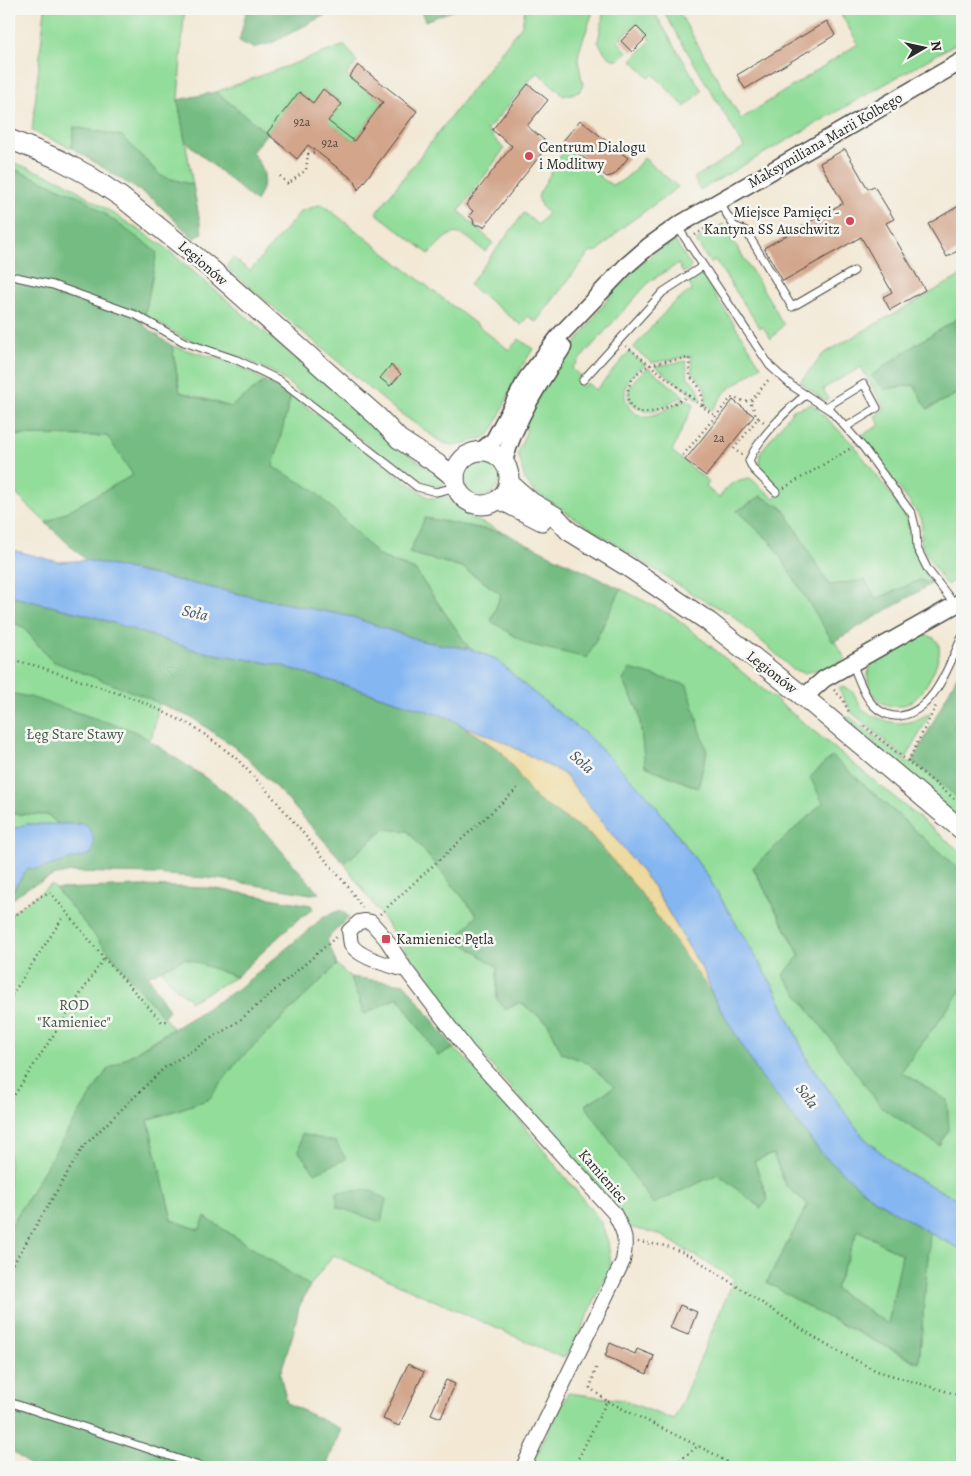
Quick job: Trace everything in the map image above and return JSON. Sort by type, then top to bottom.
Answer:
[{"type":"main road","name":"Legionów","points":[[9,139],[58,159],[88,175],[122,197],[203,262],[377,416],[399,439],[439,465],[456,483]]},
{"type":"main road","name":"Legionów","points":[[377,416],[444,454],[473,453]]},
{"type":"main road","points":[[490,452],[497,455],[507,468],[508,483],[506,489],[498,499],[491,503],[483,505],[474,504],[467,500],[461,494],[456,483],[456,470],[460,462],[473,453],[490,452]]},
{"type":"main road","name":"Legionów","points":[[508,483],[531,502],[555,516],[568,531]]},
{"type":"main road","name":"Legionów","points":[[498,499],[553,527],[568,531],[673,596],[804,697],[962,830]]},
{"type":"street","name":"Maksymiliana Marii Kolbego","points":[[473,453],[494,440],[528,378],[560,334],[644,251],[677,226],[962,61]]},
{"type":"street","name":"Maksymiliana Marii Kolbego","points":[[504,462],[510,438],[537,386],[597,297]]},
{"type":"street","points":[[804,697],[824,679],[959,603]]},
{"type":"street","points":[[371,922],[359,922],[349,931],[351,944],[361,954],[406,970]]},
{"type":"street","name":"Kamieniec","points":[[371,922],[468,1051],[614,1213],[622,1226],[626,1241]]},
{"type":"street","points":[[524,1467],[623,1261],[626,1241]]},
{"type":"lane","points":[[719,201],[734,226],[746,231],[792,307],[854,271]]},
{"type":"lane","points":[[677,226],[770,366],[792,386],[826,407],[860,443],[912,514],[916,530],[917,548],[928,570],[959,603]]},
{"type":"lane","points":[[584,380],[663,292],[703,266]]},
{"type":"lane","points":[[16,277],[53,285],[136,315],[184,342],[237,360],[279,380],[416,486],[436,492],[456,483]]},
{"type":"lane","points":[[826,407],[864,384],[877,408],[846,427]]},
{"type":"lane","points":[[776,492],[753,469],[749,460],[757,445],[793,404],[806,395]]},
{"type":"lane","points":[[852,663],[872,704],[890,716],[903,715],[928,702],[962,637]]},
{"type":"lane","points":[[9,1402],[202,1467]]},
{"type":"path","points":[[304,150],[308,154]]},
{"type":"path","points":[[308,154],[316,152]]},
{"type":"path","points":[[280,176],[288,184],[306,170],[308,154]]},
{"type":"path","points":[[619,340],[715,416]]},
{"type":"path","points":[[689,396],[666,408],[652,412],[634,409],[629,404],[627,396],[628,385],[641,370],[651,365],[689,358],[690,377],[702,390],[703,406]]},
{"type":"path","points":[[750,402],[776,371]]},
{"type":"path","points":[[683,455],[731,398],[750,402]]},
{"type":"path","points":[[750,402],[758,418],[772,429]]},
{"type":"path","points":[[749,460],[734,449],[758,418]]},
{"type":"path","points":[[776,492],[860,443]]},
{"type":"path","points":[[9,659],[37,666],[141,701],[202,733],[236,758],[272,796],[349,888],[371,922],[519,787]]},
{"type":"path","points":[[9,920],[41,896],[50,892],[104,958],[162,1022],[167,1022]]},
{"type":"path","points":[[9,999],[64,916]]},
{"type":"path","points":[[9,1267],[15,1261],[83,1147],[142,1087],[164,1068],[239,1021],[335,938],[349,935]]},
{"type":"path","points":[[9,1103],[104,958]]},
{"type":"path","points":[[626,1241],[667,1246],[691,1256],[826,1345],[877,1370],[962,1396]]},
{"type":"path","points":[[596,1368],[590,1388],[607,1401],[714,1454],[734,1467]]},
{"type":"path","points":[[574,1467],[607,1401]]},
{"type":"path","points":[[672,1467],[698,1446]]},
{"type":"green space","points":[[45,9],[200,9],[184,14],[178,100],[193,185],[161,176],[122,136],[74,127],[72,148],[32,131]]},
{"type":"green space","points":[[247,9],[336,9],[272,43],[253,48],[239,41]]},
{"type":"green space","points":[[420,9],[457,9],[425,21]]},
{"type":"green space","points":[[525,9],[594,9],[579,51],[578,60],[583,85],[579,92],[563,96],[537,72],[487,130],[504,149],[459,211],[493,243],[485,252],[468,238],[456,233],[444,239],[429,254],[376,213],[522,25]]},
{"type":"green space","points":[[604,9],[650,9],[657,17],[702,91],[685,107],[653,74],[649,78],[632,60],[651,40],[637,23],[618,41],[627,52],[619,60],[609,57],[598,42]]},
{"type":"green space","points":[[662,9],[677,9],[741,119],[858,44],[838,9],[962,9],[962,40],[700,190],[694,178],[744,147]]},
{"type":"green space","points":[[345,45],[357,62],[346,76],[383,102],[354,141],[326,120],[342,104],[324,89],[313,103],[299,92],[267,133],[216,92]]},
{"type":"green space","points":[[216,92],[267,133],[252,152],[261,166],[264,176],[263,187],[256,202],[185,141],[178,100]]},
{"type":"green space","points":[[74,127],[122,136],[161,176],[193,185],[202,233],[194,239],[154,200],[72,148]]},
{"type":"green space","points":[[570,151],[612,185],[626,178],[644,158],[678,187],[623,227],[598,251],[589,253],[536,322],[528,316],[521,325],[469,285],[524,213],[538,225],[548,213],[541,206],[538,196],[562,153]]},
{"type":"green space","points":[[9,161],[63,181],[162,245],[408,454],[439,474],[445,486],[430,487],[420,485],[276,374],[243,358],[183,338],[145,315],[156,252],[83,198],[9,167]]},
{"type":"green space","points":[[9,167],[83,198],[157,252],[143,325],[172,346],[180,392],[231,407],[265,381],[291,395],[273,467],[314,490],[379,556],[415,570],[470,649],[421,641],[352,617],[86,560],[46,523],[133,475],[107,436],[9,435]]},
{"type":"green space","points":[[322,204],[509,350],[519,339],[533,349],[521,368],[492,432],[484,438],[454,446],[441,442],[393,408],[228,269],[227,265],[233,258],[250,271],[301,211]]},
{"type":"green space","points":[[723,224],[784,324],[771,339],[763,327],[760,328],[715,260],[710,263],[696,241]]},
{"type":"green space","points":[[672,239],[691,266],[690,269],[683,273],[678,264],[650,281],[572,368],[580,376],[576,381],[583,387],[587,383],[596,390],[629,352],[646,365],[638,370],[628,381],[625,398],[630,409],[646,416],[662,412],[686,399],[694,404],[672,451],[709,482],[706,487],[719,498],[732,484],[750,478],[774,498],[781,492],[759,466],[760,453],[793,410],[812,404],[854,445],[906,515],[913,547],[931,584],[920,580],[876,599],[865,580],[829,586],[783,508],[737,511],[771,542],[846,659],[832,668],[803,673],[792,669],[729,613],[694,595],[533,491],[525,480],[518,453],[527,429],[523,426],[544,386],[610,296],[637,267]]},
{"type":"green space","points":[[962,275],[962,316],[915,345],[884,389],[914,385],[928,409],[962,391],[962,576],[946,585],[923,549],[921,541],[922,519],[860,436],[880,425],[875,416],[885,409],[861,367],[823,389],[829,399],[825,401],[800,382],[823,354]]},
{"type":"green space","points":[[696,276],[703,276],[761,366],[726,391],[712,410],[705,404],[704,386],[692,372],[691,356],[652,363],[633,348],[672,304],[692,290],[688,281]]},
{"type":"green space","points":[[962,316],[962,391],[927,409],[914,385],[884,389],[871,376],[915,345]]},
{"type":"green space","points":[[172,346],[234,363],[265,381],[231,407],[180,392]]},
{"type":"green space","points":[[686,361],[688,378],[698,388],[700,401],[655,366]]},
{"type":"green space","points":[[649,368],[684,396],[650,411],[643,410],[633,404],[629,399],[630,387],[638,376]]},
{"type":"green space","points":[[291,395],[429,498],[447,497],[471,518],[505,533],[425,518],[409,553],[462,567],[501,594],[491,621],[587,658],[621,589],[675,617],[962,853],[962,872],[832,757],[823,803],[753,868],[800,956],[783,975],[901,1072],[962,989],[962,1200],[948,1195],[900,1169],[864,1138],[809,1063],[776,991],[707,875],[649,797],[587,735],[529,689],[496,659],[470,649],[415,570],[379,556],[314,490],[272,467]],"holes":[[[623,680],[698,788],[645,766],[639,712]]]},
{"type":"green space","points":[[9,435],[107,436],[134,475],[46,523],[9,487]]},
{"type":"green space","points":[[482,460],[489,461],[495,465],[499,471],[499,485],[495,491],[489,495],[482,496],[475,495],[469,491],[465,485],[464,478],[465,471],[469,465],[475,461]]},
{"type":"green space","points":[[761,496],[783,508],[829,585],[865,580],[876,599],[920,580],[931,584],[833,642],[771,542],[737,511]]},
{"type":"green space","points":[[425,518],[505,533],[621,589],[587,658],[527,644],[491,621],[501,594],[462,567],[409,553]]},
{"type":"green space","points":[[9,596],[92,616],[198,651],[280,665],[450,718],[502,752],[536,799],[590,834],[640,892],[712,994],[757,1071],[822,1154],[868,1195],[930,1233],[919,1363],[813,1310],[767,1282],[808,1204],[786,1186],[773,1154],[754,1161],[768,1200],[761,1208],[718,1174],[653,1204],[585,1105],[614,1087],[588,1063],[562,1053],[548,1023],[520,1002],[506,1010],[497,999],[497,967],[457,939],[477,915],[408,831],[385,829],[344,863],[286,798],[240,751],[194,719],[143,696],[52,661],[24,628],[9,620]],"holes":[[[858,1230],[902,1255],[888,1324],[835,1289]]]},
{"type":"green space","name":"Łęg Stare Stawy","points":[[9,620],[24,628],[48,657],[163,687],[152,736],[98,819],[9,802]]},
{"type":"green space","points":[[918,632],[932,637],[939,645],[938,660],[935,668],[927,684],[915,699],[899,706],[884,704],[873,694],[868,682],[868,672],[872,663],[888,649]]},
{"type":"green space","points":[[962,666],[962,708],[953,728],[962,734],[962,801],[913,761]]},
{"type":"green space","points":[[630,669],[687,685],[707,752],[698,788],[645,766],[639,712],[623,680]]},
{"type":"green space","points":[[838,688],[850,690],[866,712],[892,722],[905,723],[931,712],[907,757],[904,757],[851,712]]},
{"type":"green space","points":[[9,693],[30,697],[137,732],[216,785],[239,803],[319,893],[311,894],[219,879],[154,874],[71,872],[53,876],[27,888],[9,902],[9,893],[28,868],[37,869],[49,865],[85,824],[58,824],[48,815],[9,814]]},
{"type":"green space","points":[[962,708],[962,734],[953,728]]},
{"type":"green space","points":[[847,717],[850,717],[909,763],[913,761],[962,801],[962,821],[846,720]]},
{"type":"green space","points":[[832,756],[962,872],[962,989],[901,1072],[947,1100],[949,1130],[939,1145],[882,1108],[783,975],[800,955],[753,867],[823,803],[810,777]]},
{"type":"green space","points":[[9,814],[48,815],[58,824],[27,824],[9,830]]},
{"type":"green space","points":[[385,829],[408,831],[477,915],[457,939],[497,967],[497,999],[506,1010],[520,1002],[548,1023],[562,1053],[588,1063],[615,1087],[585,1105],[768,1199],[754,1161],[773,1154],[786,1185],[808,1204],[767,1282],[813,1310],[919,1363],[930,1233],[962,1250],[962,1467],[530,1467],[568,1393],[623,1400],[674,1420],[734,1279],[659,1234],[628,1227],[610,1201],[468,1039],[344,863]]},
{"type":"green space","name":"ROD \"Kamieniec\"","points":[[51,885],[173,1028],[107,1070],[9,1229],[9,915]]},
{"type":"green space","points":[[141,886],[211,888],[311,905],[313,909],[291,925],[236,977],[185,958],[148,976],[169,1010],[163,1017],[56,889]]},
{"type":"green space","points":[[341,910],[349,917],[327,939],[337,965],[237,1062],[209,1099],[148,1120],[172,1220],[199,1230],[205,1217],[310,1286],[299,1307],[293,1334],[280,1374],[287,1403],[341,1429],[326,1467],[31,1467],[9,1448],[9,1229],[107,1070],[238,989],[325,916]]},
{"type":"green space","points":[[185,958],[236,977],[191,1001],[174,986],[161,969]]},
{"type":"green space","points":[[337,965],[350,977],[364,1014],[398,997],[438,1056],[454,1048],[489,1082],[601,1222],[608,1242],[611,1265],[575,1343],[563,1358],[333,1255],[310,1286],[206,1218],[199,1230],[172,1220],[148,1120],[209,1099],[237,1062]]},
{"type":"green space","points":[[350,977],[405,984],[454,1048],[438,1056],[398,997],[364,1014]]},
{"type":"green space","points":[[301,1134],[336,1142],[346,1159],[315,1173],[299,1152]]},
{"type":"green space","points":[[370,1190],[386,1199],[381,1222],[337,1207],[337,1192]]},
{"type":"green space","points":[[858,1230],[902,1255],[888,1324],[835,1289]]},
{"type":"sand","points":[[463,726],[500,740],[564,774],[653,886],[705,974],[712,994],[640,892],[590,834],[536,799],[502,752]]},
{"type":"water","name":"Soła","points":[[9,549],[59,562],[86,560],[352,617],[421,641],[470,649],[496,659],[529,689],[587,735],[649,797],[707,875],[776,991],[809,1063],[864,1138],[900,1169],[948,1195],[962,1200],[962,1250],[868,1195],[822,1154],[757,1071],[712,994],[705,974],[653,886],[564,774],[500,740],[463,726],[450,718],[280,665],[198,651],[92,616],[9,596]]},
{"type":"water","points":[[27,824],[85,824],[93,838],[93,850],[91,854],[37,869],[28,868],[9,893],[9,830]]},
{"type":"building","points":[[827,21],[835,35],[745,89],[737,75]]},
{"type":"building","points":[[636,26],[647,37],[632,52],[621,41]]},
{"type":"building","points":[[358,65],[417,111],[358,190],[355,181],[308,145],[297,159],[267,133],[299,92],[313,103],[323,89],[342,104],[328,121],[354,141],[383,102],[349,77]]},
{"type":"building","name":"Centrum Dialogu i Modlitwy","points":[[528,84],[548,100],[527,126],[549,144],[484,227],[474,225],[473,219],[469,216],[473,211],[466,205],[512,146],[492,130]]},
{"type":"building","points":[[580,120],[628,158],[614,175],[607,177],[563,141]]},
{"type":"building","name":"Miejsce Pamięci - Kantyna SS Auschwitz","points":[[845,149],[868,189],[874,186],[894,219],[886,223],[925,290],[890,310],[883,297],[892,292],[861,237],[783,281],[764,248],[843,203],[820,163]]},
{"type":"building","points":[[962,204],[962,248],[947,257],[928,224]]},
{"type":"building","points":[[391,365],[401,374],[390,386],[380,378]]},
{"type":"building","points":[[733,400],[754,416],[706,476],[685,460]]},
{"type":"building","points":[[680,1305],[697,1312],[688,1335],[670,1328]]},
{"type":"building","points":[[610,1343],[635,1354],[637,1349],[654,1356],[647,1374],[605,1356]]},
{"type":"building","points":[[408,1364],[424,1372],[399,1426],[383,1419]]},
{"type":"building","points":[[446,1380],[455,1384],[441,1418],[431,1414]]},
{"type":"place","name":"Centrum Dialogu i Modlitwy","points":[[529,156]]},
{"type":"place","name":"Miejsce Pamięci - Kantyna SS Auschwitz","points":[[850,221]]},
{"type":"place","name":"Kamieniec Pętla","points":[[386,939]]}]
